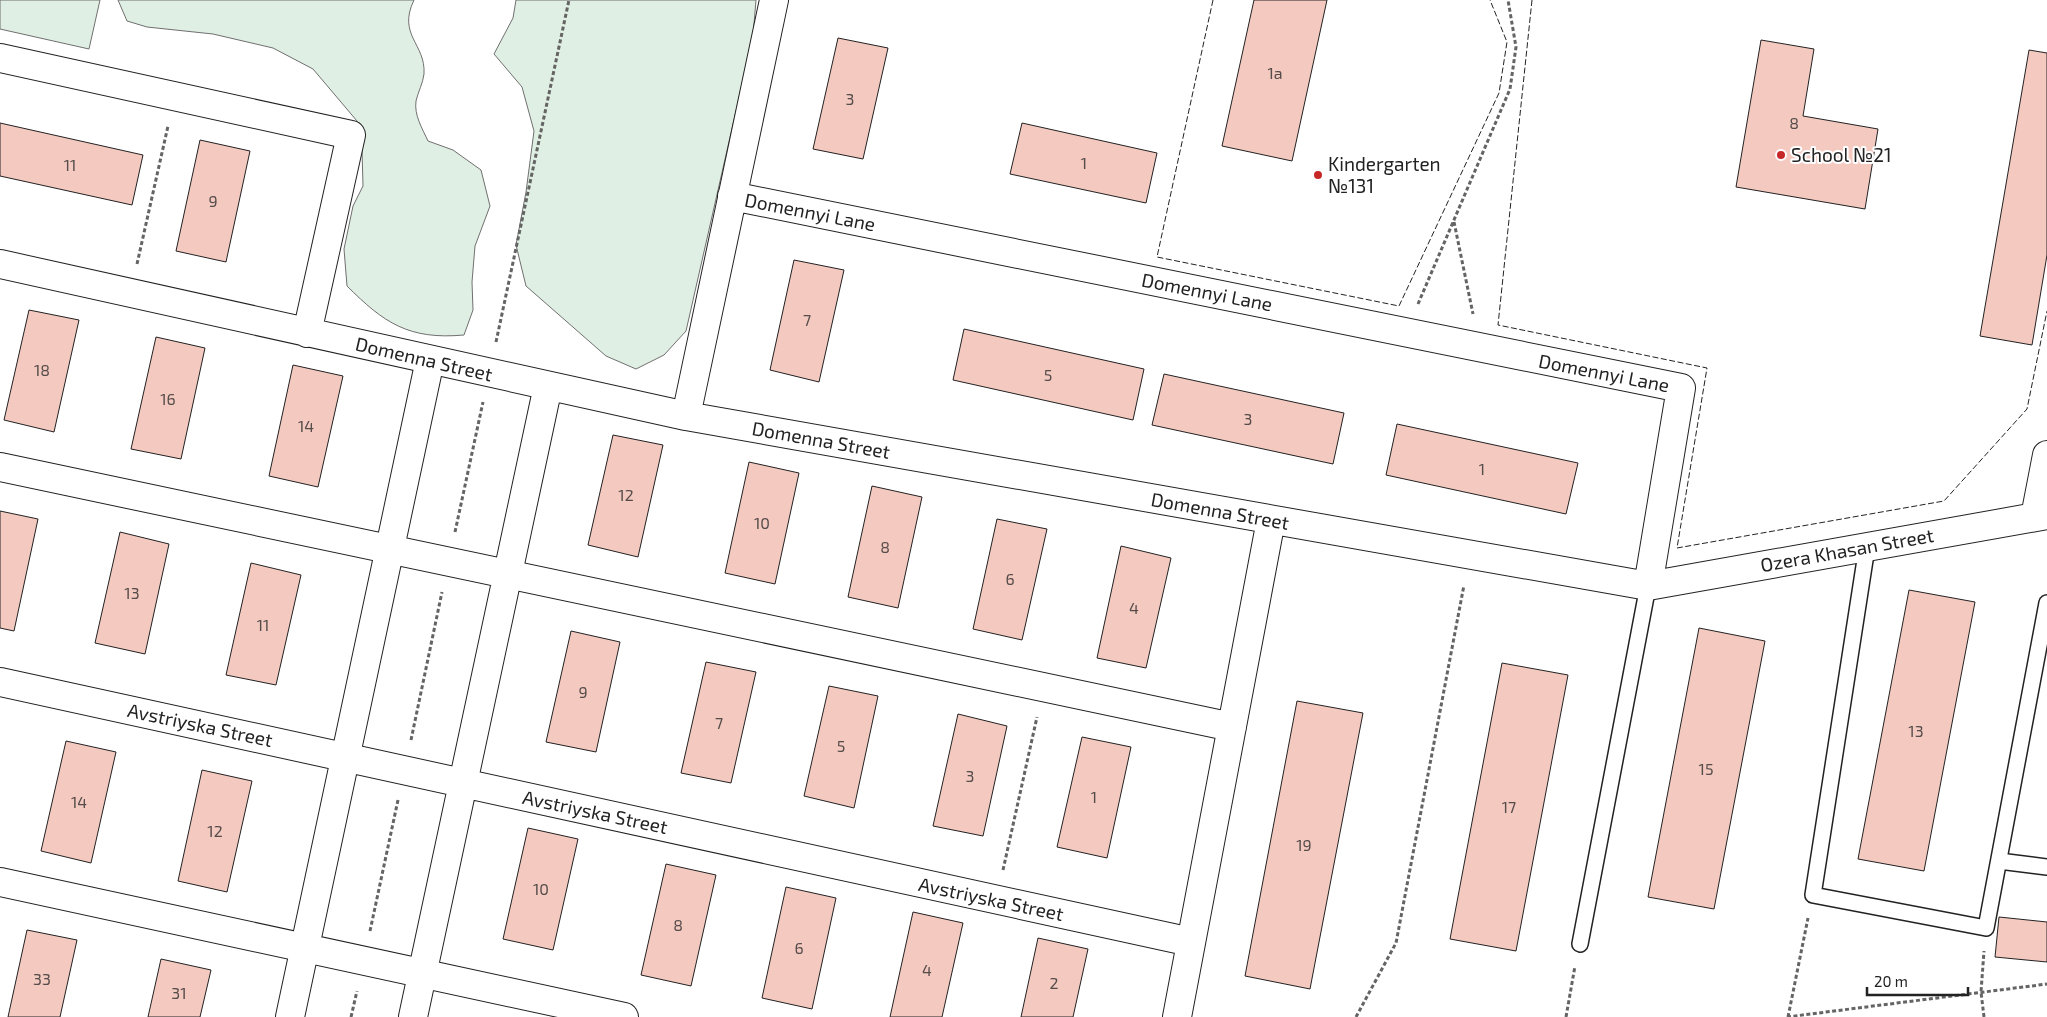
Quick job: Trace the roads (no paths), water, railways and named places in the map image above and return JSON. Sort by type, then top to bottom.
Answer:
[{"type":"street","name":"Domennyi Lane","points":[[686,416],[774,0]]},
{"type":"street","points":[[0,58],[351,135],[307,332]]},
{"type":"street","name":"Domennyi Lane","points":[[732,196],[1681,388],[1648,586]]},
{"type":"street","name":"Domenna Street","points":[[0,264],[489,374],[686,416],[1648,586]]},
{"type":"street","points":[[290,1017],[430,360]]},
{"type":"street","points":[[413,1017],[548,386]]},
{"type":"street","points":[[2041,516],[2047,454]]},
{"type":"street","points":[[0,467],[1232,727]]},
{"type":"street","name":"Ozera Khasan Street","points":[[1648,586],[2041,516]]},
{"type":"street","points":[[1177,1017],[1271,520]]},
{"type":"street","name":"Avstriyska Street","points":[[0,682],[1191,942]]},
{"type":"street","points":[[0,882],[624,1017]]},
{"type":"lane","points":[[1867,547],[1813,895],[1986,928],[2047,603]]},
{"type":"lane","points":[[1580,944],[1648,586]]},
{"type":"lane","points":[[1999,861],[2047,867]]},
{"type":"place","name":"School №21","points":[[1781,155]]},
{"type":"place","name":"Kindergarten №131","points":[[1318,175]]}]
